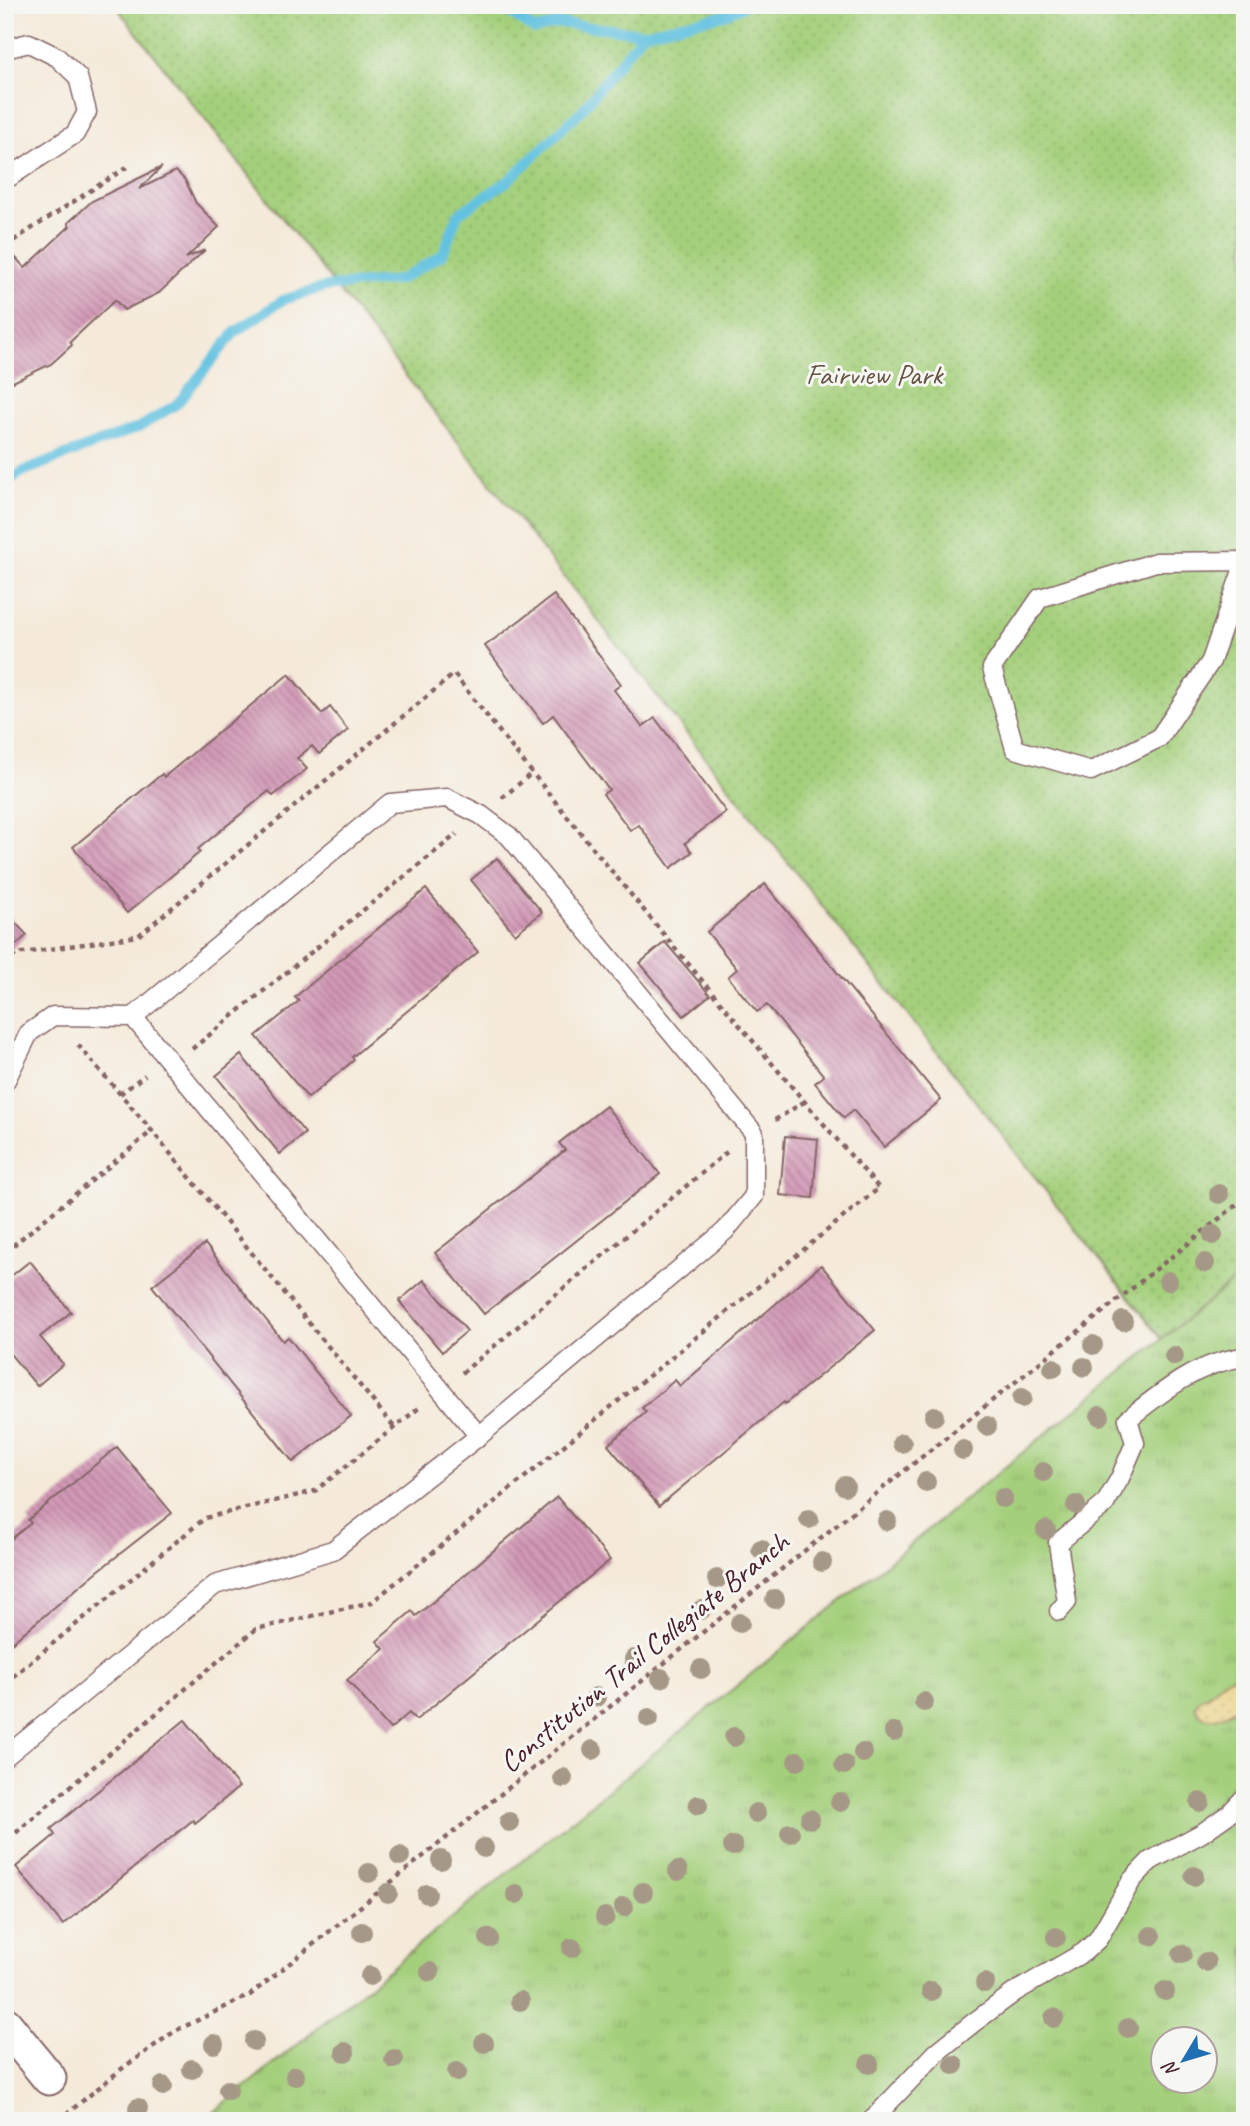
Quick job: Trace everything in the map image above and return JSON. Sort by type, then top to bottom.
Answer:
[{"type":"street","points":[[5,2024],[48,2077]]},
{"type":"lane","points":[[5,50],[29,43],[57,57],[78,77],[87,112],[75,134],[5,180]]},
{"type":"lane","points":[[1245,561],[1212,661],[1159,738],[1091,771],[1015,749],[992,668],[1040,598],[1156,562],[1245,561]]},
{"type":"lane","points":[[5,1082],[29,1033],[53,1016],[133,1017],[390,803],[447,798],[481,815],[509,836],[754,1133],[754,1196],[725,1231],[479,1436],[332,1550],[215,1585],[5,1757]]},
{"type":"lane","points":[[133,1017],[479,1436]]},
{"type":"lane","points":[[1059,1611],[1067,1602],[1058,1543],[1105,1504],[1120,1478],[1135,1443],[1128,1419],[1172,1384],[1225,1359],[1245,1357]]},
{"type":"lane","points":[[872,2121],[937,2052],[973,2023],[1015,1992],[1091,1946],[1105,1928],[1132,1880],[1150,1861],[1202,1833],[1230,1813],[1245,1797]]},
{"type":"path","points":[[5,246],[130,165]]},
{"type":"path","points":[[5,965],[16,954],[138,936],[454,674],[532,773],[878,1188],[372,1602],[256,1629],[5,1842]]},
{"type":"path","points":[[120,1094],[150,1071],[197,1046],[532,773]]},
{"type":"path","points":[[53,1016],[152,1131],[394,1427]]},
{"type":"path","points":[[5,1683],[205,1518],[315,1491],[728,1152],[804,1102]]},
{"type":"path","points":[[5,1252],[152,1131]]},
{"type":"path","name":"Constitution Trail Collegiate Branch","points":[[58,2121],[124,2067],[174,2031],[250,1995],[1245,1198]]},
{"type":"green space","name":"Fairview Park","points":[[115,5],[1245,5],[1245,1271],[1162,1339]]},
{"type":"green space","points":[[1245,1271],[1245,2121],[203,2121]]},
{"type":"sand","points":[[1235,1676],[1245,1679],[1244,1702],[1218,1717],[1205,1717],[1199,1713],[1195,1706],[1199,1700],[1224,1680]]},
{"type":"building","points":[[162,167],[139,189],[176,171],[185,180],[196,203],[219,227],[186,258],[205,250],[159,293],[124,310],[115,300],[70,342],[72,345],[51,364],[13,382],[5,374],[5,262],[15,257],[25,268],[70,226],[68,223],[92,201]]},
{"type":"building","points":[[554,595],[621,684],[614,690],[642,727],[655,718],[726,812],[685,843],[692,852],[671,868],[639,825],[630,830],[603,794],[609,790],[553,715],[543,723],[485,646]]},
{"type":"building","points":[[289,674],[322,714],[330,707],[348,730],[319,754],[312,746],[297,758],[307,769],[273,796],[269,791],[198,849],[200,852],[127,913],[73,847],[162,774],[164,777]]},
{"type":"building","points":[[497,858],[542,912],[515,934],[471,880]]},
{"type":"building","points":[[765,884],[941,1100],[884,1147],[853,1110],[844,1118],[815,1083],[824,1076],[767,1005],[757,1012],[728,977],[737,969],[707,932]]},
{"type":"building","points":[[426,889],[478,952],[352,1057],[354,1060],[308,1098],[256,1036],[299,1001],[295,997]]},
{"type":"building","points":[[5,912],[27,935],[5,955]]},
{"type":"building","points":[[665,942],[710,995],[684,1016],[640,963]]},
{"type":"building","points":[[241,1055],[305,1133],[280,1154],[216,1076]]},
{"type":"building","points":[[606,1106],[660,1174],[484,1314],[435,1253],[565,1150],[559,1143]]},
{"type":"building","points":[[785,1136],[818,1139],[813,1198],[780,1195]]},
{"type":"building","points":[[205,1244],[283,1341],[288,1337],[351,1416],[293,1462],[152,1286]]},
{"type":"building","points":[[30,1261],[71,1312],[40,1337],[63,1364],[37,1386],[5,1348],[5,1281]]},
{"type":"building","points":[[821,1265],[875,1330],[659,1506],[608,1445],[646,1412],[642,1408],[675,1380],[680,1386]]},
{"type":"building","points":[[424,1280],[467,1331],[442,1352],[399,1301]]},
{"type":"building","points":[[117,1447],[172,1513],[5,1648],[5,1544],[31,1523],[28,1520]]},
{"type":"building","points":[[557,1497],[610,1560],[416,1720],[409,1713],[390,1729],[347,1680],[384,1649],[377,1641],[412,1611],[416,1616]]},
{"type":"building","points":[[185,1720],[239,1787],[195,1823],[193,1820],[63,1925],[16,1867],[55,1835],[51,1829]]},
{"type":"waterway","points":[[510,5],[511,14],[535,30],[559,23],[643,33],[724,15],[746,5]]},
{"type":"waterway","points":[[5,483],[24,471],[140,427],[177,404],[235,332],[283,300],[325,287],[400,280],[443,254],[458,214],[508,181],[582,110],[643,33]]}]
